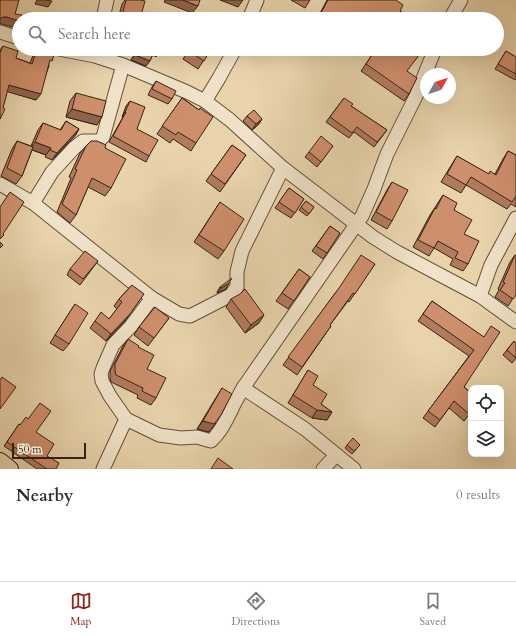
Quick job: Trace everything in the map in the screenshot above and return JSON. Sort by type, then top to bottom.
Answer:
[{"type":"main road","points":[[0,461],[10,469]]},
{"type":"street","points":[[104,12],[107,0]]},
{"type":"street","points":[[252,12],[257,0]]},
{"type":"street","points":[[454,12],[460,0]]},
{"type":"street","points":[[0,32],[12,36]]},
{"type":"street","points":[[103,56],[205,101],[230,120],[282,168],[373,237],[397,252],[480,296],[516,322]]},
{"type":"street","points":[[205,101],[231,56]]},
{"type":"street","points":[[152,298],[131,326],[113,345],[101,374],[102,381],[110,396],[126,419],[159,435],[181,438],[197,437],[212,441],[225,424],[231,410],[244,388],[357,224],[368,202],[387,154],[416,96],[432,56]]},
{"type":"street","points":[[33,203],[52,172],[66,159],[74,148],[83,141],[99,141],[103,137],[123,65]]},
{"type":"street","points":[[0,184],[33,203],[152,298],[179,314],[190,316],[231,295],[237,287],[237,272],[242,251],[282,168]]},
{"type":"street","points":[[480,296],[491,265],[516,218]]},
{"type":"street","points":[[244,388],[305,429],[354,469]]},
{"type":"street","points":[[103,469],[126,419]]},
{"type":"street","points":[[323,469],[336,455]]},
{"type":"building","points":[[0,0],[19,0],[16,12],[12,12],[12,19],[3,17],[0,19]]},
{"type":"building","points":[[126,0],[145,1],[142,12],[123,12]]},
{"type":"building","points":[[183,0],[200,0],[198,6]]},
{"type":"building","points":[[328,0],[396,0],[403,5],[400,11],[402,12],[321,12]]},
{"type":"building","points":[[3,46],[12,49],[12,56],[17,56],[16,58],[32,64],[35,56],[54,56],[52,61],[50,60],[41,94],[9,85],[3,108],[5,109],[0,119],[0,53]]},
{"type":"building","points":[[506,51],[516,57],[516,74],[498,64]]},
{"type":"building","points":[[138,56],[152,56],[150,61]]},
{"type":"building","points":[[196,56],[207,56],[204,61]]},
{"type":"building","points":[[371,56],[418,56],[407,71],[417,78],[409,94],[366,64]]},
{"type":"building","points":[[156,81],[176,91],[172,99],[152,89]]},
{"type":"building","points":[[76,93],[106,101],[102,117],[72,109]]},
{"type":"building","points":[[182,98],[199,110],[200,108],[213,117],[196,143],[178,132],[176,135],[162,126]]},
{"type":"building","points":[[344,98],[353,104],[351,106],[387,130],[377,142],[357,127],[352,133],[330,117]]},
{"type":"building","points":[[130,101],[145,107],[137,129],[158,140],[149,156],[113,136],[126,112]]},
{"type":"building","points":[[254,110],[262,119],[256,124],[247,116]]},
{"type":"building","points":[[66,121],[79,129],[57,153],[50,150],[51,148],[35,142],[43,123],[61,130]]},
{"type":"building","points":[[321,136],[333,146],[321,162],[309,152]]},
{"type":"building","points":[[17,141],[33,147],[22,176],[7,168]]},
{"type":"building","points":[[91,141],[97,141],[106,145],[105,148],[126,159],[111,188],[92,178],[76,215],[62,204],[77,170],[75,169],[86,146]]},
{"type":"building","points":[[232,145],[246,155],[225,184],[211,174]]},
{"type":"building","points":[[508,151],[516,155],[516,196],[512,202],[471,177],[466,185],[447,174],[457,156],[489,174],[490,171],[496,175]]},
{"type":"building","points":[[392,182],[408,190],[392,221],[376,212]]},
{"type":"building","points":[[289,188],[304,199],[295,213],[279,202]]},
{"type":"building","points":[[10,192],[24,202],[0,239],[0,207]]},
{"type":"building","points":[[443,195],[457,203],[454,210],[472,220],[464,234],[479,241],[468,264],[455,258],[458,252],[438,241],[434,248],[418,240]]},
{"type":"building","points":[[306,201],[314,207],[309,214],[301,207]]},
{"type":"building","points":[[220,202],[244,219],[224,251],[199,235]]},
{"type":"building","points":[[330,226],[340,233],[327,253],[316,246]]},
{"type":"building","points":[[85,251],[98,261],[83,279],[70,269]]},
{"type":"building","points":[[361,255],[375,264],[355,294],[353,293],[330,325],[331,326],[302,367],[288,357],[339,288]]},
{"type":"building","points":[[515,255],[516,295],[513,299],[500,290],[505,283],[503,282]]},
{"type":"building","points":[[299,269],[310,277],[294,301],[282,293]]},
{"type":"building","points":[[232,278],[229,283],[221,288],[220,287]]},
{"type":"building","points":[[132,285],[144,294],[130,314],[111,334],[95,321],[101,312],[109,319],[122,302],[119,299]]},
{"type":"building","points":[[245,289],[264,315],[251,325],[231,299]]},
{"type":"building","points":[[432,301],[484,337],[491,326],[500,332],[464,387],[468,390],[468,413],[454,401],[440,420],[428,411],[474,350],[423,314]]},
{"type":"building","points":[[75,304],[88,313],[69,344],[55,335]]},
{"type":"building","points":[[155,307],[169,318],[154,338],[139,327]]},
{"type":"building","points":[[128,339],[139,346],[138,347],[154,355],[147,369],[166,378],[156,398],[142,391],[143,388],[116,375],[115,364]]},
{"type":"building","points":[[514,341],[516,344],[516,358],[507,350]]},
{"type":"building","points":[[308,370],[318,376],[313,385],[327,394],[321,404],[332,412],[317,410],[293,395]]},
{"type":"building","points":[[2,377],[16,387],[0,409],[0,380]]},
{"type":"building","points":[[222,388],[232,394],[221,415],[214,424],[203,421]]},
{"type":"building","points":[[40,403],[51,411],[36,432],[54,444],[47,456],[59,463],[56,469],[47,469],[7,442],[19,424],[20,425],[26,417],[28,419]]},
{"type":"building","points":[[353,438],[360,445],[354,451],[347,445]]},
{"type":"building","points":[[218,458],[233,469],[211,469]]}]
